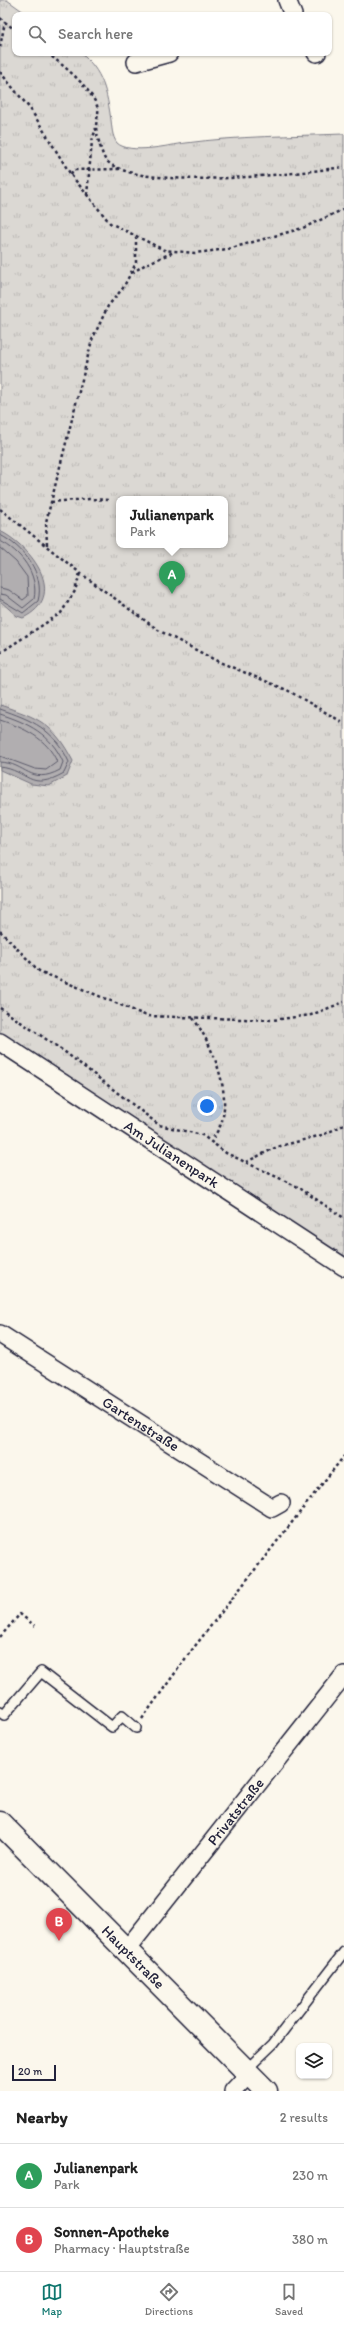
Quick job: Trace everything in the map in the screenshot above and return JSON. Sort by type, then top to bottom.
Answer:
[{"type":"main road","name":"Hauptstraße","points":[[0,1823],[127,1949],[266,2091]]},
{"type":"street","points":[[286,0],[292,12]]},
{"type":"street","points":[[136,62],[158,56]]},
{"type":"street","name":"Am Julianenpark","points":[[0,1042],[344,1267]]},
{"type":"street","name":"Gartenstraße","points":[[0,1334],[272,1508],[281,1503]]},
{"type":"street","name":"Privatstraße","points":[[127,1949],[344,1675]]},
{"type":"street","points":[[233,2091],[248,2072]]},
{"type":"lane","points":[[1,1716],[41,1672],[112,1727],[122,1716],[136,1728]]},
{"type":"lane","points":[[248,2072],[273,2044],[344,1952]]},
{"type":"path","points":[[0,18],[12,28]]},
{"type":"path","points":[[0,47],[5,22]]},
{"type":"path","points":[[51,56],[68,68],[82,84],[98,109],[96,128],[92,141],[87,195]]},
{"type":"path","points":[[0,72],[31,110],[71,175],[110,223],[136,238],[164,250],[195,253],[228,249],[303,228],[344,209]]},
{"type":"path","points":[[96,128],[105,158],[119,169]]},
{"type":"path","points":[[71,175],[73,170],[90,168],[119,169],[173,180],[304,172],[344,167]]},
{"type":"path","points":[[47,545],[46,522],[92,340],[108,306],[123,288],[132,273],[137,257],[136,238]]},
{"type":"path","points":[[132,273],[146,264],[176,252]]},
{"type":"path","points":[[51,502],[89,499],[110,500]]},
{"type":"path","points":[[0,509],[47,545],[80,573],[158,630],[217,661],[287,690],[344,723]]},
{"type":"path","points":[[0,653],[61,613],[75,591],[80,573]]},
{"type":"path","points":[[0,931],[39,971],[147,1016],[273,1020],[311,1015],[344,1002]]},
{"type":"path","points":[[0,1008],[65,1052],[159,1124],[202,1135],[212,1140],[226,1153],[298,1188],[344,1218]]},
{"type":"path","points":[[193,1018],[206,1036],[224,1095],[221,1123],[212,1140]]},
{"type":"path","points":[[245,1162],[277,1147],[322,1135],[344,1125]]},
{"type":"path","points":[[136,1728],[188,1655],[344,1456]]},
{"type":"path","points":[[0,1637],[20,1614],[35,1626]]},
{"type":"green space","points":[[0,0],[7,0],[24,12],[12,12],[12,56],[83,56],[94,67],[103,83],[114,138],[117,143],[123,147],[140,149],[225,139],[344,134],[344,1262],[0,1039]]},
{"type":"water","points":[[0,531],[12,538],[24,548],[41,572],[44,585],[43,597],[37,609],[23,618],[17,616],[0,601]]},
{"type":"water","points":[[0,705],[35,718],[59,738],[73,761],[67,776],[49,786],[31,784],[0,770]]},
{"type":"place","name":"Julianenpark","points":[[172,594]]},
{"type":"place","name":"Sonnen-Apotheke","points":[[59,1941]]}]
